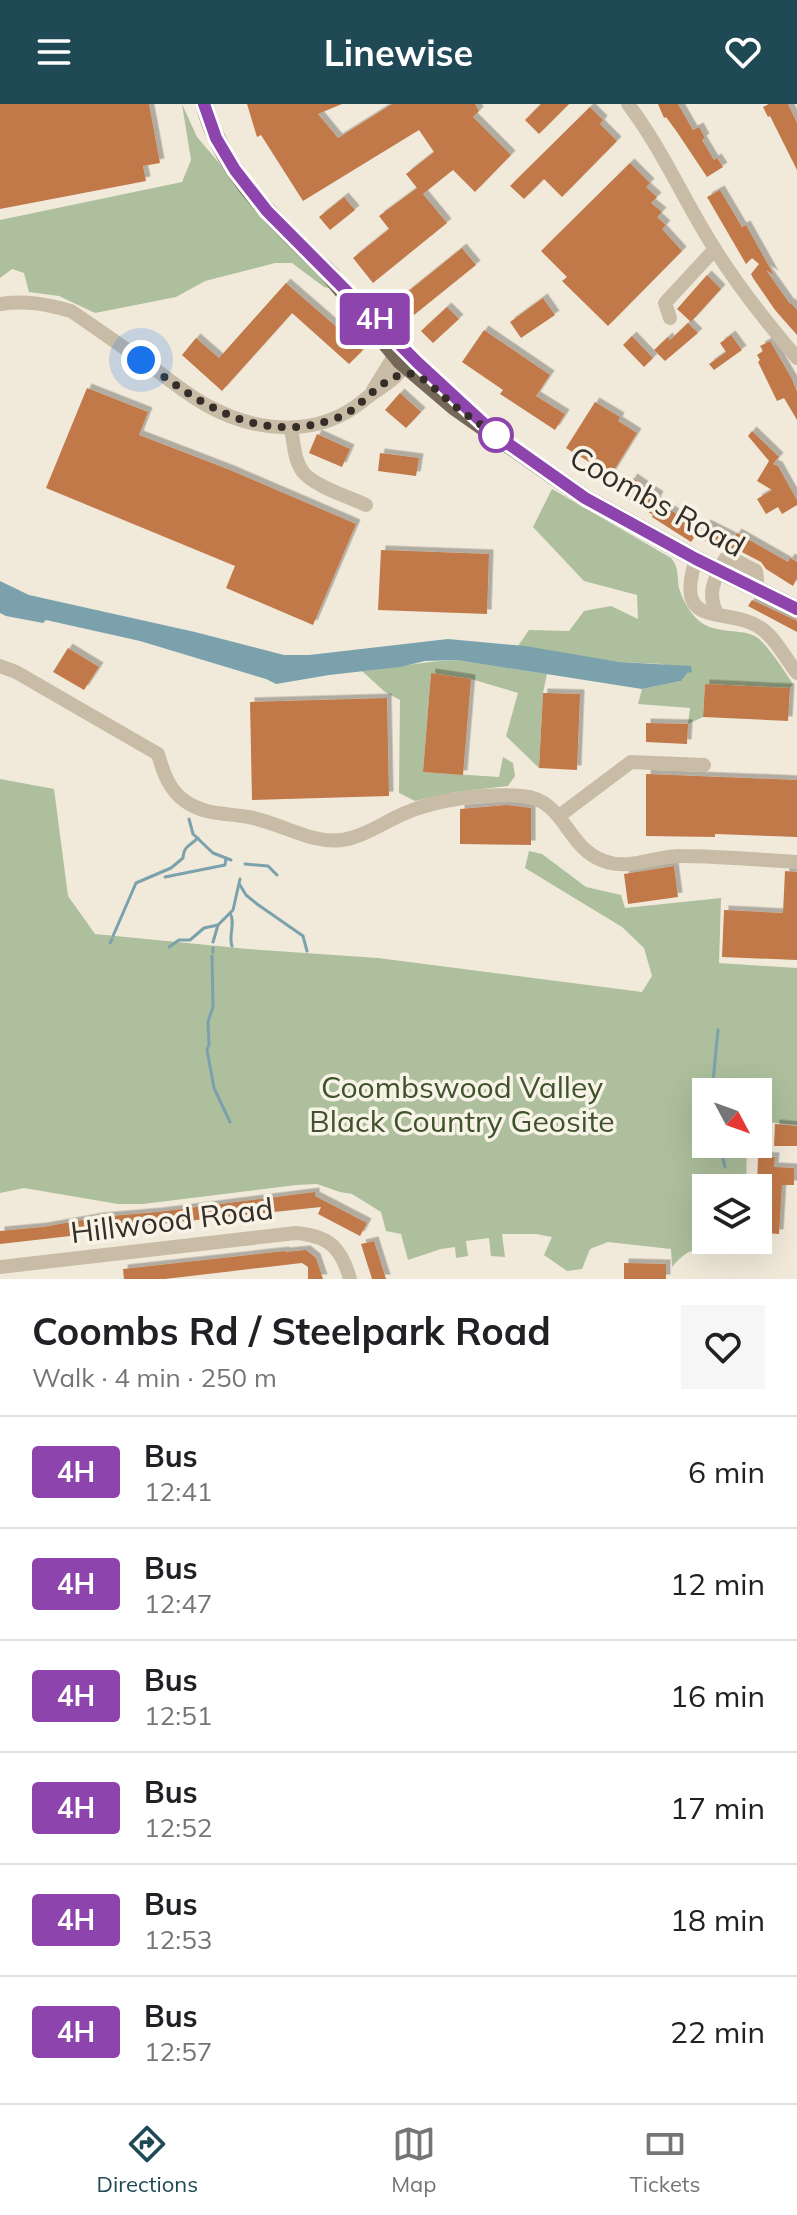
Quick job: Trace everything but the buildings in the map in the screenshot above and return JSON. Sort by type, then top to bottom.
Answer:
[{"type":"main road","name":"Coombs Road","points":[[204,104],[216,138],[235,170],[267,211],[386,330],[386,337],[402,360],[496,435]]},
{"type":"main road","name":"Coombs Road","points":[[325,269],[402,360],[455,407],[585,498],[696,559],[797,609]]},
{"type":"street","points":[[196,104],[207,132],[227,156]]},
{"type":"street","points":[[628,104],[663,156],[715,249],[766,323],[797,358]]},
{"type":"street","points":[[670,318],[665,303],[715,249]]},
{"type":"street","points":[[0,304],[21,301],[71,311],[208,406],[233,418],[291,429],[321,423],[349,412],[371,394],[402,360]]},
{"type":"street","points":[[371,394],[402,360]]},
{"type":"street","points":[[291,429],[296,459],[304,474],[366,505]]},
{"type":"street","points":[[696,559],[691,597],[699,608],[709,615],[748,622],[762,629],[797,673]]},
{"type":"street","points":[[718,615],[712,604],[711,592],[719,570]]},
{"type":"street","points":[[0,666],[16,672],[158,754],[173,789],[198,809],[281,825],[312,839],[345,840],[406,812],[455,799],[525,796],[544,802],[559,816],[580,846],[605,862],[621,865],[678,855],[797,862]]},
{"type":"street","points":[[559,816],[631,762],[704,765]]},
{"type":"street","name":"Hillwood Road","points":[[0,1267],[296,1233],[326,1239],[337,1249],[350,1279]]},
{"type":"green space","points":[[182,104],[197,137],[284,239],[333,289],[324,287],[292,263],[275,263],[205,281],[176,297],[95,313],[59,296],[29,292],[24,273],[12,269],[0,278],[0,220],[182,182],[191,160]]},
{"type":"green space","points":[[552,489],[671,558],[677,568],[682,597],[695,617],[713,628],[758,638],[793,684],[790,688],[705,684],[703,717],[688,724],[690,708],[638,704],[642,689],[681,681],[663,664],[620,662],[518,646],[529,630],[569,631],[584,611],[611,606],[638,619],[637,595],[584,581],[533,527]]},
{"type":"green space","points":[[456,660],[547,674],[539,768],[506,736],[518,693],[471,679],[431,673],[423,772],[499,777],[503,757],[513,763],[515,776],[508,786],[455,792],[415,801],[399,793],[400,700],[385,692],[362,671]]},
{"type":"green space","name":"Coombswood Valley Black Country Geosite","points":[[0,779],[54,789],[68,896],[95,934],[378,958],[642,992],[652,976],[644,948],[622,927],[525,868],[529,851],[542,854],[586,887],[621,895],[625,908],[721,898],[719,963],[797,968],[797,1125],[772,1122],[772,1078],[692,1078],[692,1158],[747,1158],[746,1174],[692,1174],[692,1251],[672,1267],[671,1249],[608,1242],[590,1249],[582,1269],[567,1271],[544,1255],[552,1237],[536,1234],[502,1234],[505,1257],[491,1256],[489,1238],[466,1241],[468,1256],[456,1258],[455,1247],[408,1260],[401,1234],[386,1231],[381,1212],[352,1194],[317,1184],[143,1204],[118,1204],[24,1188],[0,1193]]},
{"type":"water","points":[[0,581],[29,595],[284,655],[309,655],[448,639],[525,646],[620,662],[691,666],[692,672],[681,681],[642,689],[456,660],[425,661],[276,684],[140,641],[46,620],[43,623],[6,616],[0,613]]},
{"type":"waterway","points":[[189,819],[193,834],[213,853],[231,860]]},
{"type":"waterway","points":[[113,936],[136,883],[171,868],[198,838]]},
{"type":"waterway","points":[[165,877],[225,865],[226,858]]},
{"type":"waterway","points":[[245,864],[268,866],[277,875]]},
{"type":"waterway","points":[[213,942],[218,925],[233,910],[240,879]]},
{"type":"waterway","points":[[240,885],[257,904],[303,936],[307,951]]},
{"type":"waterway","points":[[230,913],[232,946]]},
{"type":"waterway","points":[[169,947],[179,940],[190,940],[204,928],[218,925]]},
{"type":"waterway","points":[[110,943],[112,939]]},
{"type":"waterway","points":[[212,956],[213,1007],[208,1022],[207,1050],[214,1088],[230,1122]]},
{"type":"waterway","points":[[713,1078],[718,1030]]},
{"type":"waterway","points":[[723,1158],[725,1167]]},
{"type":"bus line","name":"4H","points":[[204,104],[216,138],[235,170],[267,211],[418,363],[496,435],[585,498],[696,559],[797,609]]},
{"type":"route","points":[[141,360],[187,393],[233,418],[291,429],[321,423],[349,412],[400,374],[416,375],[496,435]]}]
